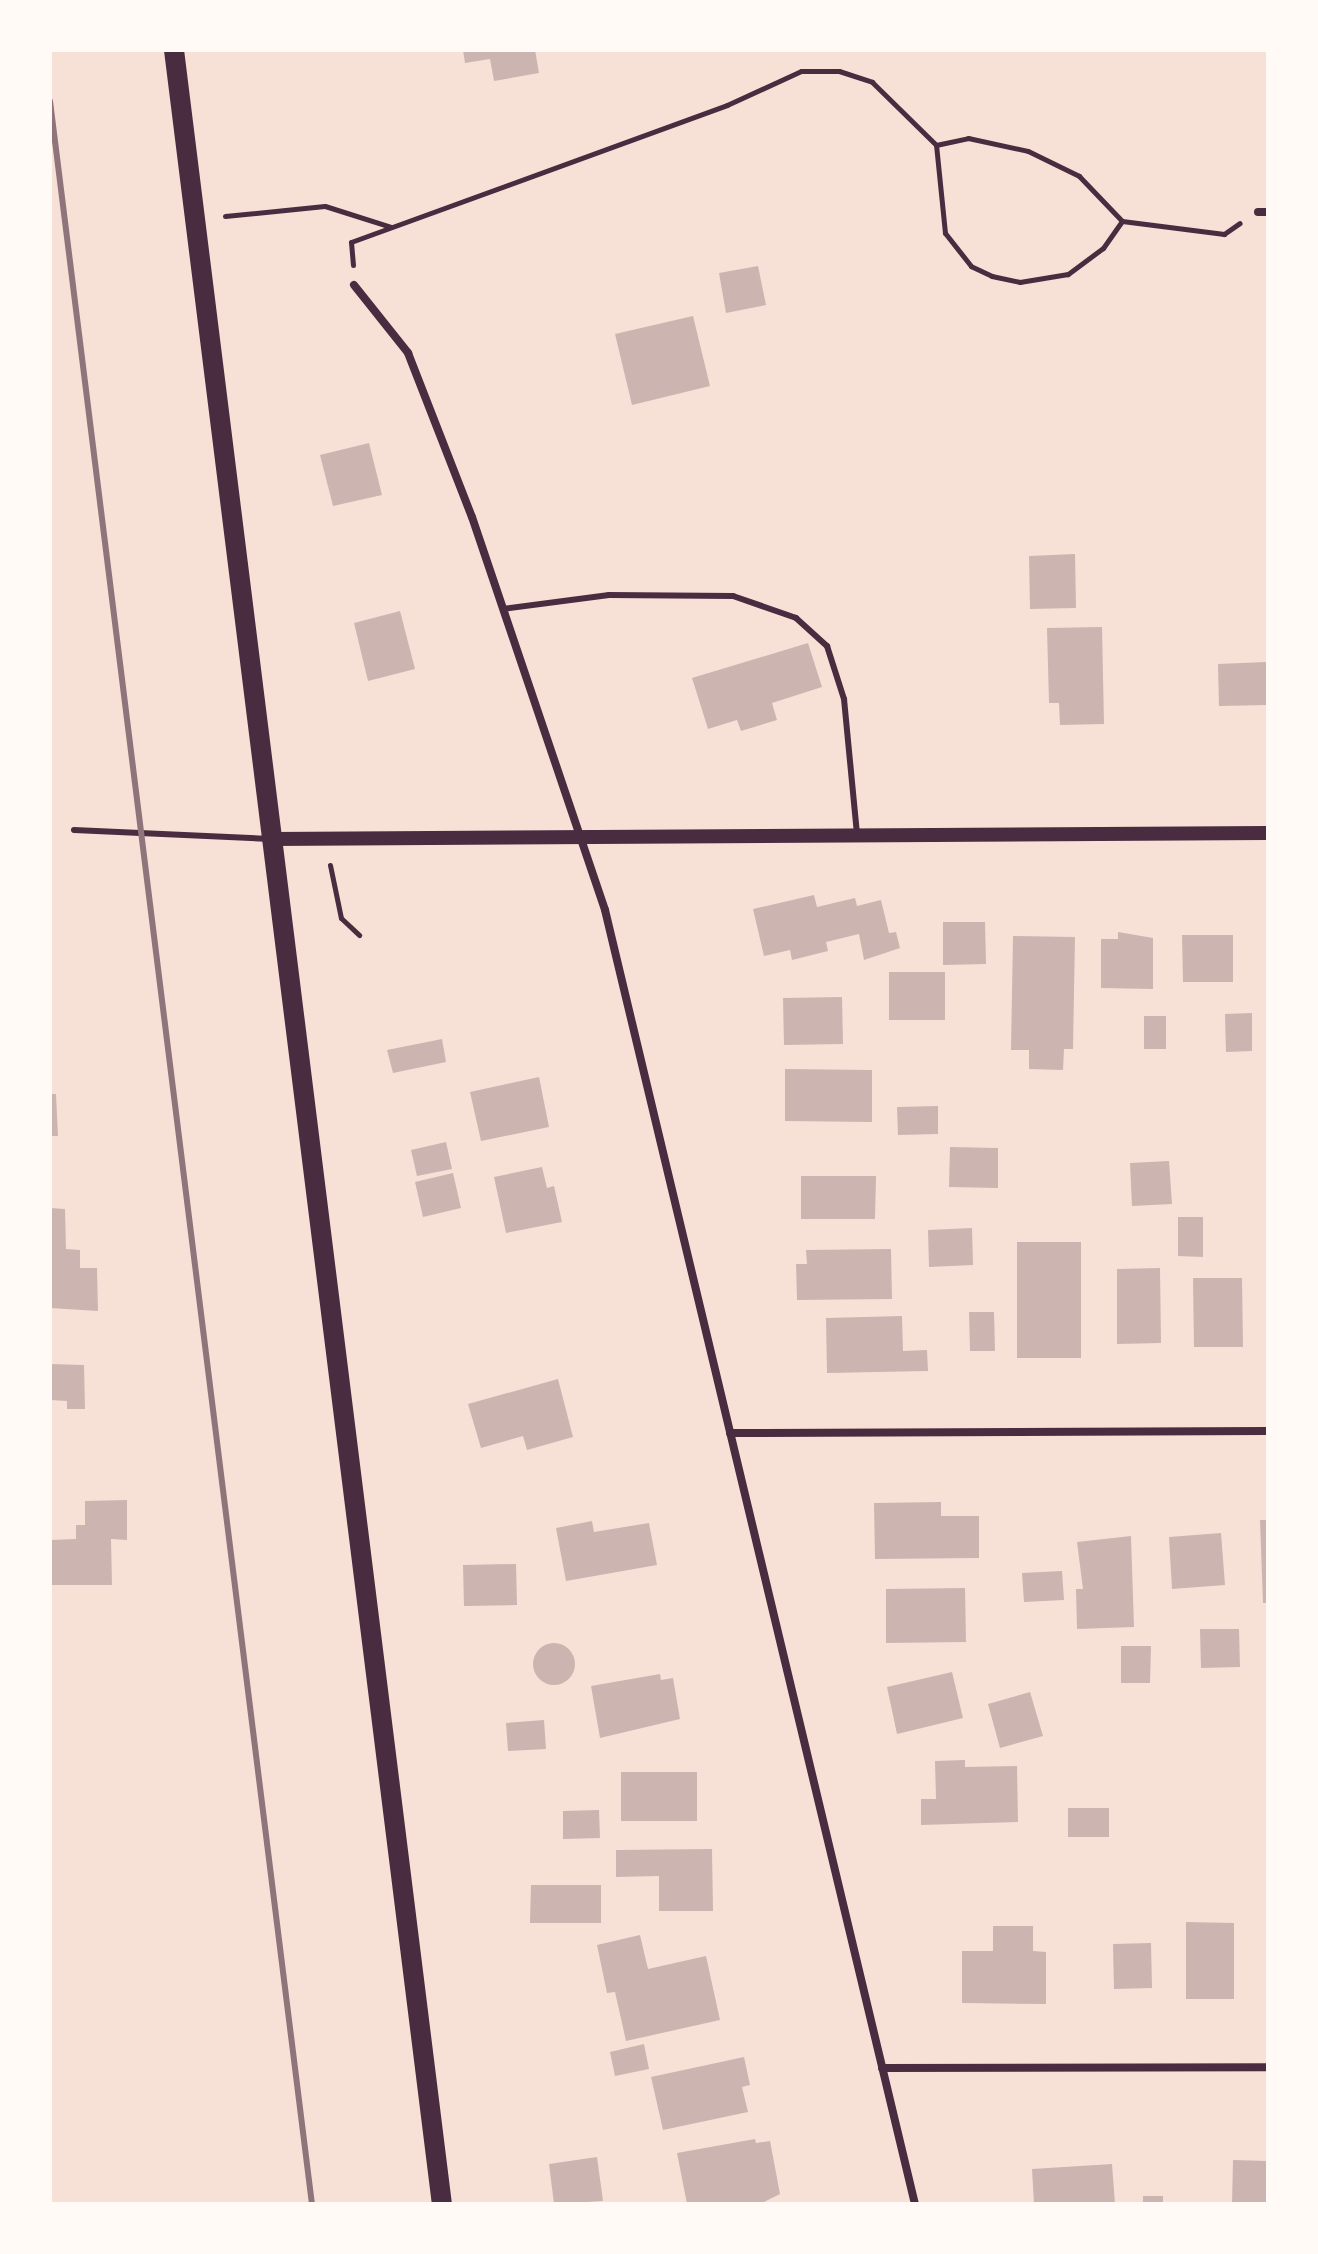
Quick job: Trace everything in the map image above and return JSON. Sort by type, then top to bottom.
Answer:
[{"type":"main road","points":[[174,50],[442,2204]]},
{"type":"street","points":[[1258,212],[1268,212]]},
{"type":"street","points":[[354,285],[408,353],[503,609],[580,839],[630,1004],[915,2204]]},
{"type":"street","points":[[272,839],[1268,833]]},
{"type":"street","points":[[730,1433],[1268,1431]]},
{"type":"street","points":[[882,2068],[1268,2067]]},
{"type":"lane","points":[[503,609],[609,595],[733,596],[796,618],[827,646],[844,699],[858,837]]},
{"type":"lane","points":[[74,830],[272,839]]},
{"type":"path","points":[[354,285],[351,242],[714,110],[801,71],[839,71],[872,82],[936,145]]},
{"type":"path","points":[[936,145],[968,138],[1028,151],[1079,176],[1122,221],[1224,234],[1258,212]]},
{"type":"path","points":[[936,145],[934,165],[945,233],[971,266],[992,276],[1020,282],[1068,274],[1103,248],[1122,221]]},
{"type":"path","points":[[195,219],[325,206],[392,228]]},
{"type":"path","points":[[325,839],[341,918],[359,935]]},
{"type":"building","points":[[463,50],[535,50],[539,73],[494,81],[490,59],[465,63]]},
{"type":"building","points":[[758,266],[766,305],[726,313],[719,273]]},
{"type":"building","points":[[693,316],[710,386],[632,405],[615,334]]},
{"type":"building","points":[[369,443],[382,495],[333,506],[320,455]]},
{"type":"building","points":[[1075,554],[1076,608],[1030,609],[1029,556]]},
{"type":"building","points":[[400,611],[415,669],[368,681],[354,623]]},
{"type":"building","points":[[1102,627],[1104,724],[1060,725],[1059,703],[1049,703],[1047,628]]},
{"type":"building","points":[[808,643],[822,687],[772,703],[777,720],[741,731],[737,720],[708,729],[692,678]]},
{"type":"building","points":[[1266,662],[1268,705],[1219,706],[1218,664]]},
{"type":"building","points":[[814,895],[817,907],[855,898],[857,906],[881,900],[889,933],[896,932],[900,948],[864,960],[859,934],[826,942],[828,951],[792,960],[790,950],[764,956],[753,909]]},
{"type":"building","points":[[943,922],[985,922],[986,964],[943,965]]},
{"type":"building","points":[[1118,932],[1153,938],[1153,989],[1101,988],[1101,939],[1118,939]]},
{"type":"building","points":[[1182,935],[1233,935],[1233,982],[1183,982]]},
{"type":"building","points":[[1013,936],[1075,937],[1073,1049],[1064,1049],[1063,1070],[1029,1069],[1029,1050],[1011,1050]]},
{"type":"building","points":[[889,972],[945,972],[945,1020],[889,1020]]},
{"type":"building","points":[[842,997],[843,1044],[784,1045],[783,998]]},
{"type":"building","points":[[1252,1013],[1252,1051],[1226,1052],[1225,1014]]},
{"type":"building","points":[[1144,1016],[1166,1016],[1166,1049],[1144,1049]]},
{"type":"building","points":[[442,1039],[446,1062],[393,1073],[387,1050]]},
{"type":"building","points":[[785,1069],[872,1070],[872,1122],[785,1121]]},
{"type":"building","points":[[539,1077],[549,1127],[481,1141],[470,1092]]},
{"type":"building","points":[[50,1094],[56,1094],[58,1136],[50,1136]]},
{"type":"building","points":[[938,1106],[938,1134],[898,1135],[897,1107]]},
{"type":"building","points":[[446,1142],[452,1169],[417,1176],[411,1150]]},
{"type":"building","points":[[950,1147],[998,1148],[998,1188],[949,1187]]},
{"type":"building","points":[[1169,1161],[1172,1204],[1132,1206],[1130,1163]]},
{"type":"building","points":[[542,1167],[547,1188],[554,1186],[562,1222],[506,1233],[494,1177]]},
{"type":"building","points":[[453,1173],[461,1208],[423,1217],[415,1182]]},
{"type":"building","points":[[801,1176],[876,1176],[875,1219],[801,1219]]},
{"type":"building","points":[[50,1208],[65,1209],[66,1249],[80,1250],[80,1268],[97,1268],[98,1311],[50,1308]]},
{"type":"building","points":[[1178,1217],[1203,1217],[1203,1257],[1178,1256]]},
{"type":"building","points":[[972,1228],[973,1265],[929,1267],[928,1230]]},
{"type":"building","points":[[1017,1242],[1081,1242],[1081,1358],[1017,1358]]},
{"type":"building","points":[[891,1249],[892,1299],[797,1300],[796,1264],[807,1264],[806,1250]]},
{"type":"building","points":[[1160,1268],[1161,1343],[1117,1344],[1117,1269]]},
{"type":"building","points":[[1193,1278],[1242,1278],[1243,1347],[1194,1347]]},
{"type":"building","points":[[969,1312],[994,1312],[995,1351],[970,1351]]},
{"type":"building","points":[[902,1316],[903,1351],[927,1350],[928,1371],[827,1373],[826,1318]]},
{"type":"building","points":[[50,1364],[84,1365],[85,1409],[67,1409],[67,1401],[50,1400]]},
{"type":"building","points":[[558,1379],[573,1437],[527,1450],[523,1436],[481,1448],[468,1404]]},
{"type":"building","points":[[127,1500],[127,1540],[111,1539],[112,1585],[50,1585],[50,1540],[76,1539],[76,1525],[85,1525],[85,1501]]},
{"type":"building","points":[[941,1502],[941,1516],[979,1516],[979,1558],[875,1559],[874,1503]]},
{"type":"building","points":[[1260,1520],[1268,1520],[1268,1603],[1263,1603]]},
{"type":"building","points":[[592,1521],[594,1532],[649,1523],[657,1565],[566,1581],[556,1528]]},
{"type":"building","points":[[1221,1533],[1225,1585],[1172,1589],[1169,1537]]},
{"type":"building","points":[[1131,1536],[1134,1627],[1077,1629],[1076,1589],[1083,1589],[1077,1542]]},
{"type":"building","points":[[516,1564],[517,1605],[464,1606],[463,1565]]},
{"type":"building","points":[[1062,1571],[1064,1600],[1024,1602],[1022,1573]]},
{"type":"building","points":[[965,1588],[966,1642],[886,1643],[886,1589]]},
{"type":"building","points":[[1200,1629],[1239,1629],[1240,1667],[1201,1668]]},
{"type":"building","points":[[554,1643],[569,1649],[575,1664],[569,1679],[554,1685],[539,1679],[533,1664],[539,1649]]},
{"type":"building","points":[[1121,1646],[1151,1646],[1150,1683],[1121,1683]]},
{"type":"building","points":[[952,1672],[963,1718],[897,1734],[887,1687]]},
{"type":"building","points":[[660,1674],[661,1680],[673,1678],[680,1719],[600,1738],[591,1686]]},
{"type":"building","points":[[1030,1692],[1043,1736],[1000,1748],[988,1704]]},
{"type":"building","points":[[544,1720],[546,1749],[508,1751],[506,1723]]},
{"type":"building","points":[[965,1760],[965,1767],[1017,1766],[1018,1822],[921,1825],[921,1799],[936,1799],[935,1761]]},
{"type":"building","points":[[621,1772],[697,1772],[697,1821],[621,1821]]},
{"type":"building","points":[[1068,1808],[1109,1808],[1109,1837],[1068,1837]]},
{"type":"building","points":[[599,1810],[600,1838],[563,1839],[563,1811]]},
{"type":"building","points":[[712,1849],[713,1911],[659,1911],[659,1876],[616,1877],[616,1850]]},
{"type":"building","points":[[531,1885],[601,1885],[601,1923],[530,1923]]},
{"type":"building","points":[[1186,1922],[1234,1923],[1234,1999],[1186,1999]]},
{"type":"building","points":[[993,1926],[1033,1926],[1033,1951],[1046,1952],[1046,2004],[962,2003],[962,1951],[993,1951]]},
{"type":"building","points":[[640,1935],[648,1969],[706,1956],[720,2020],[626,2041],[615,1992],[607,1993],[597,1945]]},
{"type":"building","points":[[1151,1943],[1152,1988],[1114,1989],[1113,1944]]},
{"type":"building","points":[[644,2044],[649,2069],[615,2076],[610,2052]]},
{"type":"building","points":[[744,2057],[750,2085],[742,2087],[748,2112],[663,2130],[651,2077]]},
{"type":"building","points":[[755,2139],[756,2143],[770,2141],[780,2194],[760,2204],[687,2204],[677,2153]]},
{"type":"building","points":[[597,2157],[603,2201],[554,2204],[549,2164]]},
{"type":"building","points":[[1233,2160],[1268,2161],[1268,2204],[1232,2204]]},
{"type":"building","points":[[1112,2164],[1115,2204],[1034,2204],[1032,2169]]},
{"type":"building","points":[[1143,2196],[1163,2196],[1163,2204],[1143,2204]]},
{"type":"railway","points":[[50,101],[312,2204]]}]
